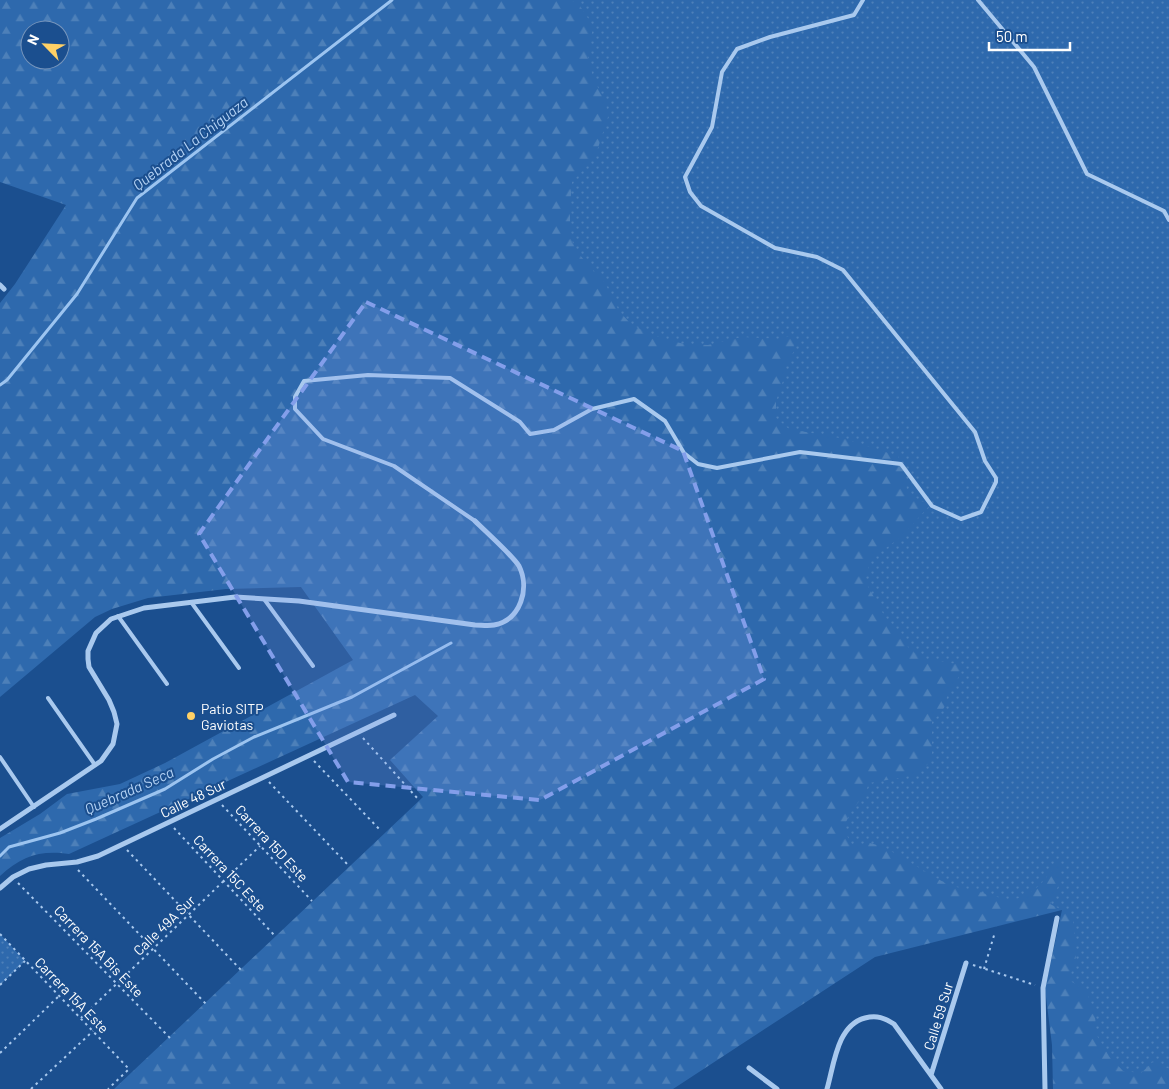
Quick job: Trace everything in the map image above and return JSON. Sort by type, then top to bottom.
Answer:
[{"type":"street","points":[[0,830],[101,761],[113,744],[117,724],[109,700],[89,667],[88,651],[101,626],[111,619],[144,608],[235,597],[299,600],[475,625],[495,625],[513,616],[523,597],[524,581],[518,564],[475,522]]},
{"type":"street","name":"Calle 48 Sur","points":[[0,888],[13,877],[37,866],[72,863],[98,856],[394,715]]},
{"type":"street","points":[[1045,1089],[1043,988],[1057,918]]},
{"type":"street","name":"Calle 59 Sur","points":[[931,1075],[966,963]]},
{"type":"street","points":[[827,1089],[841,1038],[848,1028],[862,1018],[874,1016],[886,1018],[902,1034],[941,1089]]},
{"type":"street","points":[[749,1068],[777,1089]]},
{"type":"lane","points":[[475,522],[394,466],[323,439],[295,408],[295,397],[304,381],[368,375],[450,378],[520,422],[530,434],[554,430],[592,409],[634,399],[666,421],[684,453],[698,464],[717,468],[800,452],[901,464],[932,506],[961,519],[981,512],[996,482],[996,478],[985,462],[975,432],[843,270],[817,257],[775,248],[702,206],[690,192],[685,176],[712,127],[722,72],[737,49],[770,37],[854,15],[863,0]]},
{"type":"lane","points":[[978,0],[1034,67],[1087,174],[1164,211],[1169,220]]},
{"type":"lane","points":[[264,598],[312,666]]},
{"type":"lane","points":[[191,602],[239,668]]},
{"type":"lane","points":[[118,616],[167,684]]},
{"type":"lane","points":[[48,698],[95,765]]},
{"type":"lane","points":[[0,756],[34,807]]},
{"type":"path","points":[[358,732],[418,799]]},
{"type":"path","points":[[309,756],[380,831]]},
{"type":"path","points":[[264,777],[349,866]]},
{"type":"path","name":"Carrera 15D Este","points":[[218,799],[312,901]]},
{"type":"path","name":"Carrera 15C Este","points":[[169,822],[276,937]]},
{"type":"path","points":[[122,845],[241,970]]},
{"type":"path","name":"Calle 49A Sur","points":[[81,1018],[260,846]]},
{"type":"path","points":[[72,863],[206,1004]]},
{"type":"path","name":"Carrera 15A Bis Este","points":[[13,877],[170,1038]]},
{"type":"path","points":[[984,969],[995,932]]},
{"type":"path","name":"Carrera 15A Este","points":[[0,934],[129,1069],[108,1089]]},
{"type":"path","points":[[0,985],[25,961]]},
{"type":"path","points":[[966,963],[1043,988]]},
{"type":"path","points":[[0,1053],[59,996]]},
{"type":"path","points":[[31,1089],[93,1031]]},
{"type":"highlighted area","points":[[366,302],[683,451],[764,679],[540,800],[348,782],[199,534]]},
{"type":"green space","points":[[0,0],[1169,0],[1169,1089],[1053,1089],[1052,1045],[1045,989],[1062,910],[875,957],[673,1089],[114,1089],[423,797],[390,760],[438,716],[415,695],[69,854],[49,853],[32,856],[8,869],[0,876],[0,838],[40,814],[67,794],[120,784],[165,763],[353,660],[301,587],[226,589],[148,598],[112,609],[95,617],[0,697],[0,303],[15,284],[66,205],[0,182]]},
{"type":"green space","points":[[571,0],[1169,0],[1169,1069],[1153,1062],[1141,1073],[1123,1071],[1109,1056],[1096,1034],[1095,1012],[1086,991],[1069,980],[1076,957],[1072,915],[1050,904],[1060,882],[1059,862],[1040,885],[1027,895],[1013,900],[950,886],[884,847],[870,843],[852,845],[843,828],[852,810],[865,794],[869,783],[905,777],[919,772],[932,760],[932,721],[944,708],[947,695],[957,680],[962,665],[921,658],[908,647],[901,633],[885,617],[865,581],[870,562],[901,537],[931,504],[920,501],[907,490],[904,471],[898,456],[845,439],[789,429],[776,418],[776,401],[784,378],[785,367],[794,351],[795,334],[781,339],[742,337],[708,345],[684,344],[661,338],[636,327],[619,311],[605,283],[577,252],[570,236],[572,182],[597,151],[608,117],[606,104],[593,77],[588,58],[593,26],[580,6]]},
{"type":"green space","points":[[0,934],[25,961],[0,985]]},
{"type":"waterway","name":"Quebrada La Chiguaza","points":[[0,385],[7,380],[77,294],[137,198],[392,0]]},
{"type":"waterway","name":"Quebrada Seca","points":[[0,856],[9,847],[60,833],[165,789],[213,759],[254,737],[352,697],[451,643]]},
{"type":"place","name":"Patio SITP Gaviotas","points":[[191,716]]}]
